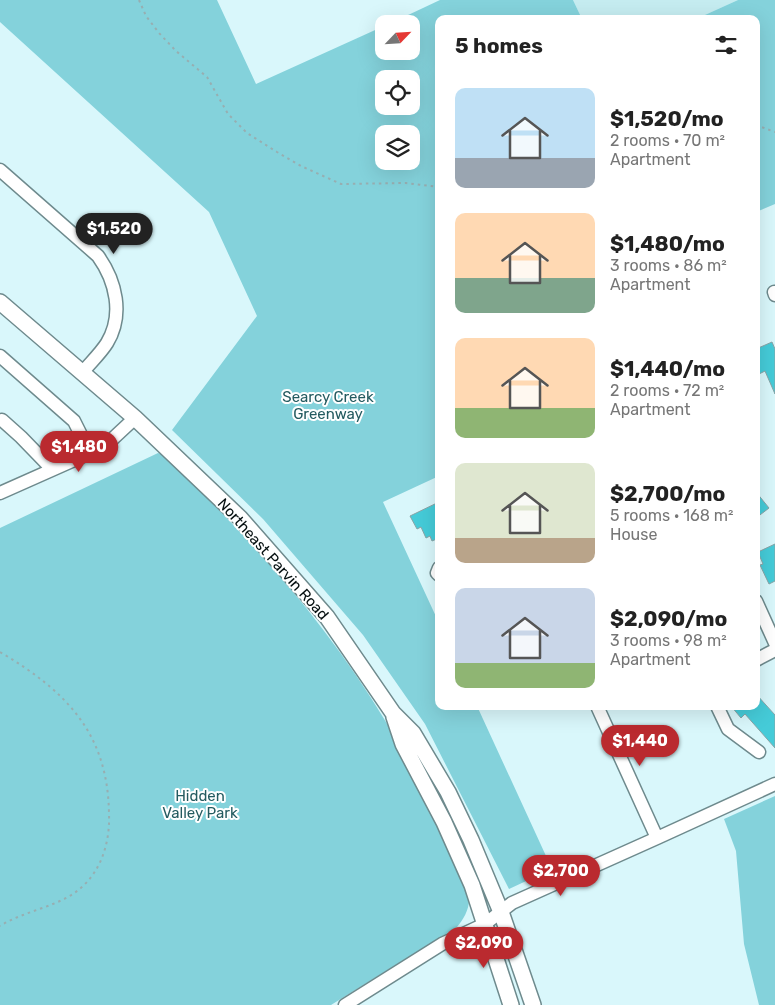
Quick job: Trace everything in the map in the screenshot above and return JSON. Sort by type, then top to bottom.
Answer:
[{"type":"main road","name":"Northeast Parvin Road","points":[[0,302],[135,418],[240,518],[327,617],[393,713],[412,733],[448,792],[471,840],[501,912],[532,1005]]},
{"type":"main road","name":"Northeast Parvin Road","points":[[393,713],[403,744],[444,822],[472,885],[511,1005]]},
{"type":"street","points":[[0,170],[98,256],[106,266],[113,281],[117,309],[113,331],[106,344],[82,373]]},
{"type":"street","points":[[0,356],[74,420],[90,453]]},
{"type":"street","points":[[0,492],[106,445],[135,418]]},
{"type":"street","points":[[2,420],[52,469]]},
{"type":"street","points":[[760,610],[775,643]]},
{"type":"street","points":[[760,658],[775,650]]},
{"type":"street","points":[[599,710],[657,838]]},
{"type":"street","points":[[719,710],[728,729],[759,752]]},
{"type":"street","points":[[345,1005],[442,944],[485,924],[515,902],[775,784]]},
{"type":"path","points":[[139,0],[146,16],[159,33],[176,51],[207,77],[228,114],[247,133],[270,148],[301,166],[341,184],[406,183],[435,187]]},
{"type":"path","points":[[760,126],[775,132]]},
{"type":"path","points":[[0,652],[32,672],[59,694],[70,704],[81,720],[102,760],[108,785],[109,818],[109,830],[103,855],[84,885],[63,899],[19,916],[0,926]]},
{"type":"shaded area","points":[[573,0],[738,0],[705,15],[580,15]]},
{"type":"green space","name":"Searcy Creek Greenway","points":[[0,0],[217,0],[256,84],[375,30],[375,60],[420,60],[420,15],[408,15],[440,0],[573,0],[580,15],[435,15],[435,478],[383,502],[435,614],[435,710],[479,710],[552,869],[509,889],[425,724],[363,635],[263,519],[172,430],[257,316],[209,212],[0,22]]},
{"type":"green space","points":[[738,0],[775,0],[775,204],[760,210],[760,15],[705,15]]},
{"type":"green space","name":"Hidden Valley Park","points":[[158,453],[193,484],[254,547],[338,649],[389,727],[437,823],[468,895],[469,904],[467,911],[457,927],[331,1005],[0,1005],[0,528]]},
{"type":"green space","points":[[775,796],[775,1005],[759,1005],[744,944],[736,851],[724,819]]},
{"type":"building","points":[[772,342],[775,349],[775,394],[765,371],[760,374],[760,347]]},
{"type":"building","points":[[760,497],[769,508],[760,515]]},
{"type":"building","points":[[435,504],[435,540],[432,541],[430,536],[426,538],[421,527],[417,529],[410,516]]},
{"type":"building","points":[[775,544],[775,581],[769,584],[760,565],[763,564],[760,551]]},
{"type":"building","points":[[760,698],[775,715],[775,748],[745,714],[741,718],[734,710],[760,710]]}]
